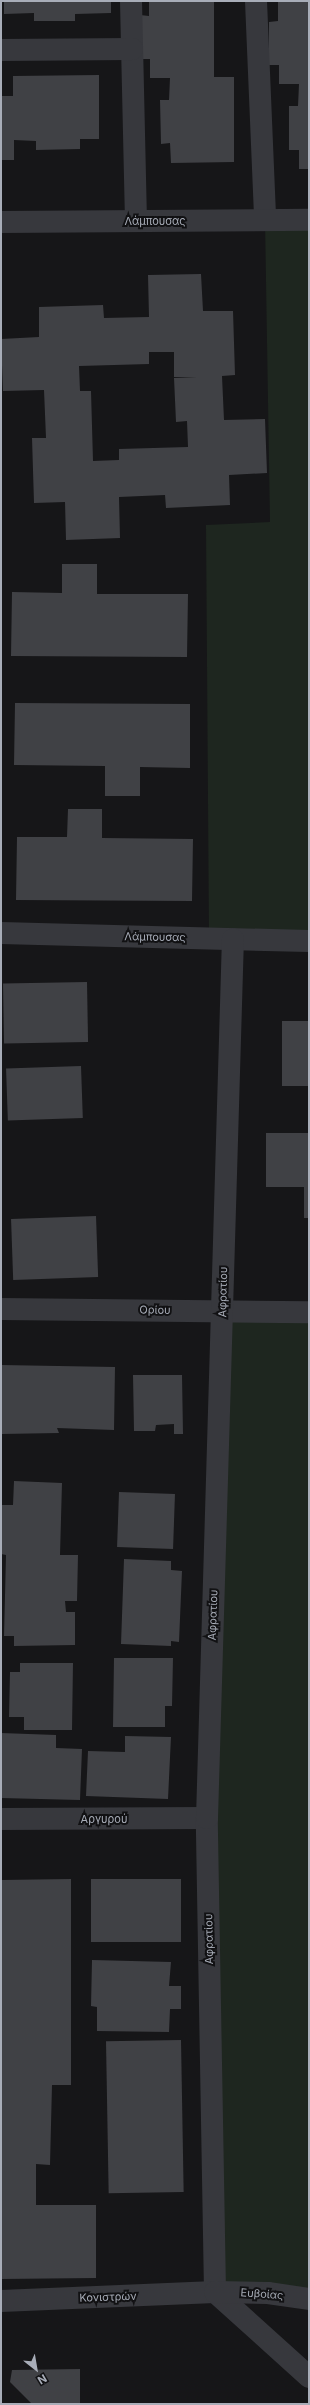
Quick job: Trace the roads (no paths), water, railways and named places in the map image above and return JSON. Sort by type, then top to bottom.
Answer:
[{"type":"street","points":[[131,1],[136,221]]},
{"type":"street","points":[[256,1],[265,220]]},
{"type":"street","points":[[1,50],[132,49]]},
{"type":"street","name":"Λάμπουσας","points":[[1,222],[309,220]]},
{"type":"street","name":"Λάμπουσας","points":[[1,933],[309,940]]},
{"type":"street","name":"Αφρατίου","points":[[215,2292],[207,1818],[233,939]]},
{"type":"street","name":"Ορίου","points":[[1,1309],[309,1312]]},
{"type":"street","name":"Αργυρού","points":[[1,1819],[207,1818]]},
{"type":"street","points":[[215,2292],[309,2376]]},
{"type":"street","name":"Ευβοίας","points":[[215,2292],[268,2293],[309,2299]]},
{"type":"street","name":"Κονιστρών","points":[[1,2301],[215,2292]]}]
